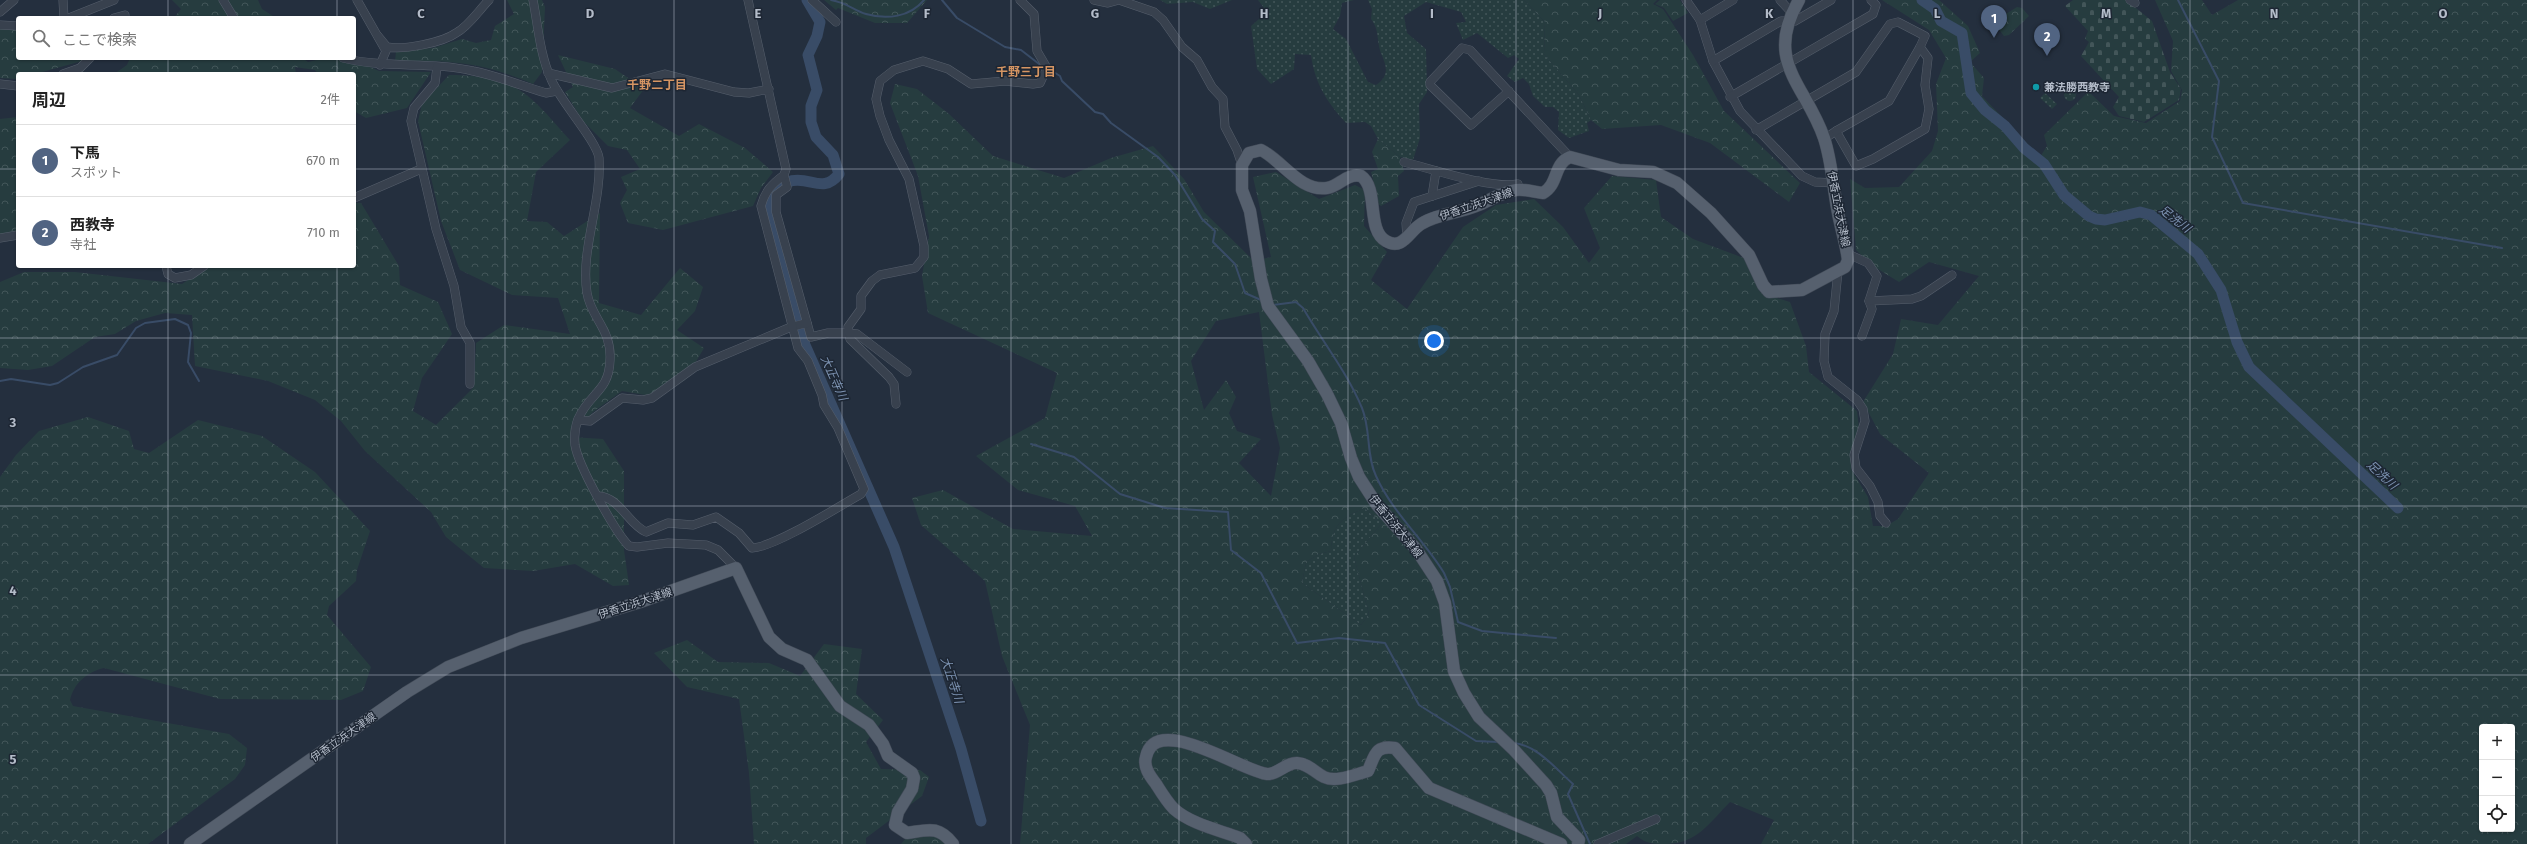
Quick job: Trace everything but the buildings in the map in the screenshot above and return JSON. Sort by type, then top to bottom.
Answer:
[{"type":"main road","name":"伊香立浜大津線","points":[[1408,238],[1420,224],[1476,206],[1504,193],[1530,190],[1543,193],[1547,191],[1554,182],[1558,166],[1563,160],[1570,157],[1619,170],[1653,172],[1677,183],[1711,213],[1749,255],[1763,285],[1769,292],[1782,293],[1802,290],[1838,271],[1844,267],[1848,260],[1848,254],[1824,139],[1817,122],[1793,82],[1787,63],[1786,46],[1790,17],[1799,0]]},
{"type":"main road","points":[[1242,165],[1250,153],[1261,150],[1279,162],[1293,176],[1318,189],[1330,188],[1347,177],[1361,176],[1369,184],[1371,206],[1374,211],[1377,231],[1381,237],[1387,242],[1398,244],[1408,238]]},
{"type":"main road","name":"伊香立浜大津線","points":[[1242,165],[1242,190],[1250,211],[1267,302],[1308,360],[1327,394],[1341,423],[1351,458],[1359,477],[1377,505],[1416,549],[1437,581],[1445,603],[1454,671],[1479,717],[1514,750],[1546,785],[1557,817],[1579,840],[1578,844]]},
{"type":"main road","points":[[736,568],[769,637],[782,649],[807,660],[840,706],[869,725],[883,744],[888,756],[912,773],[914,778],[912,788],[898,812],[895,825],[907,833],[936,830],[945,834],[953,844]]},
{"type":"main road","name":"伊香立浜大津線","points":[[190,844],[407,692],[448,667],[521,638],[640,602],[736,568]]},
{"type":"main road","points":[[1246,844],[1240,838],[1185,817],[1173,808],[1147,772],[1145,757],[1152,744],[1163,738],[1200,746],[1254,771],[1268,774],[1296,762],[1310,766],[1324,777],[1339,778],[1368,771],[1377,750],[1384,746],[1395,748],[1429,788],[1561,844]]},
{"type":"street","points":[[0,12],[14,0]]},
{"type":"street","points":[[63,0],[64,16]]},
{"type":"street","points":[[74,16],[114,0]]},
{"type":"street","points":[[223,0],[233,16]]},
{"type":"street","points":[[357,0],[386,51],[380,65]]},
{"type":"street","points":[[378,36],[386,47],[394,48],[432,42],[456,33],[490,0]]},
{"type":"street","points":[[533,0],[548,73],[558,91],[597,148],[599,159],[598,197],[590,227],[587,293],[592,310],[602,325],[608,342],[609,375],[606,383],[587,402],[578,420],[574,431],[575,446],[598,496],[616,529],[629,546],[637,547],[668,543],[706,546],[718,550],[736,568]]},
{"type":"street","points":[[748,0],[786,169],[784,175],[787,187],[776,195],[776,212],[796,290],[811,337],[828,333],[857,334],[907,372]]},
{"type":"street","points":[[812,0],[836,22]]},
{"type":"street","points":[[896,404],[894,384],[850,339],[848,327],[861,309],[861,296],[872,281],[880,275],[915,268],[924,257],[924,246],[909,179],[888,140],[880,116],[876,99],[880,81],[894,70],[923,61],[948,69],[971,84],[1005,81],[1033,84],[1040,82],[1047,68],[1037,52],[1034,14],[1020,0]]},
{"type":"street","points":[[1094,0],[1108,3],[1119,0],[1154,12],[1163,20],[1182,47],[1197,60],[1212,87],[1223,99],[1224,127],[1237,150],[1242,165]]},
{"type":"street","points":[[1686,0],[1700,20],[1713,61],[1730,97],[1740,111],[1756,130],[1802,176],[1814,182],[1834,183]]},
{"type":"street","points":[[1700,20],[1733,0]]},
{"type":"street","points":[[1780,0],[1790,17],[1795,21],[1831,0]]},
{"type":"street","points":[[1730,97],[1873,14],[1876,5],[1871,0]]},
{"type":"street","points":[[1713,61],[1790,17]]},
{"type":"street","points":[[1756,130],[1858,70],[1890,24],[1898,22],[1925,36],[1889,101],[1824,139]]},
{"type":"street","points":[[0,25],[16,26]]},
{"type":"street","points":[[1836,131],[1856,166],[1873,159],[1925,129],[1929,109],[1925,85],[1928,58],[1920,47]]},
{"type":"street","points":[[1509,91],[1471,125],[1430,85],[1430,82],[1462,48],[1470,50],[1509,91],[1570,157]]},
{"type":"street","points":[[69,72],[80,68],[88,60]]},
{"type":"street","points":[[354,60],[380,65],[437,67],[473,71],[546,93],[558,91]]},
{"type":"street","points":[[437,67],[435,83],[414,108],[411,121],[422,159],[421,169],[425,178],[436,229],[454,286],[461,327],[470,343],[470,384]]},
{"type":"street","points":[[548,73],[612,88],[665,74],[734,92],[749,93],[769,89]]},
{"type":"street","points":[[0,84],[16,86]]},
{"type":"street","points":[[1404,162],[1508,186],[1518,184],[1526,185],[1530,190]]},
{"type":"street","points":[[356,197],[421,169]]},
{"type":"street","points":[[1432,196],[1436,170]]},
{"type":"street","points":[[598,496],[605,496],[617,504],[637,528],[646,532],[668,524],[693,525],[716,517],[739,532],[752,548],[760,548],[861,494],[864,490],[838,428],[824,406],[811,367],[798,348],[791,327],[761,206],[764,196],[770,186],[784,175]]},
{"type":"street","points":[[1408,238],[1406,223],[1414,202],[1480,180]]},
{"type":"street","points":[[0,238],[16,236]]},
{"type":"street","points":[[1848,254],[1868,263],[1877,276],[1869,300],[1872,309],[1862,336]]},
{"type":"street","points":[[166,268],[168,274],[175,278],[191,274],[201,268]]},
{"type":"street","points":[[1838,271],[1834,311],[1825,334],[1824,361],[1828,377],[1857,400],[1863,409],[1865,421],[1854,455],[1856,468],[1870,486],[1878,502],[1880,516],[1886,523]]},
{"type":"street","points":[[1869,300],[1912,300],[1921,296],[1952,275]]},
{"type":"street","points":[[578,420],[590,421],[622,398],[643,400],[652,398],[695,367],[791,327],[807,323]]},
{"type":"street","points":[[1598,844],[1656,819]]},
{"type":"green space","points":[[172,0],[258,0],[262,9],[273,16],[176,16],[181,9]]},
{"type":"green space","points":[[507,0],[542,0],[545,7],[542,72],[533,84],[498,71],[465,64],[432,61],[395,61],[396,52],[433,48],[462,39],[476,43],[491,40],[495,26],[514,14]]},
{"type":"green space","points":[[824,0],[927,0],[907,23],[875,23],[838,8],[836,10]]},
{"type":"green space","points":[[1160,0],[1232,0],[1210,9],[1193,2],[1167,4]]},
{"type":"green space","points":[[1258,0],[1354,0],[1342,3],[1340,16],[1333,29],[1346,39],[1368,82],[1376,85],[1382,80],[1386,70],[1380,51],[1376,29],[1371,19],[1372,9],[1368,0],[1524,0],[1545,22],[1544,54],[1579,95],[1591,120],[1587,123],[1589,131],[1569,138],[1558,130],[1559,112],[1553,107],[1545,107],[1533,96],[1529,84],[1523,78],[1515,82],[1507,76],[1519,59],[1514,55],[1508,58],[1477,33],[1463,40],[1456,23],[1466,22],[1461,12],[1426,2],[1404,16],[1407,33],[1426,49],[1427,92],[1419,104],[1420,138],[1413,160],[1400,157],[1378,139],[1371,126],[1365,122],[1346,123],[1339,115],[1319,84],[1315,75],[1311,55],[1295,54],[1294,69],[1271,84],[1257,69],[1251,26],[1267,12]]},
{"type":"green space","points":[[1524,0],[1657,0],[1653,4],[1663,9],[1693,55],[1724,111],[1800,183],[1789,202],[1710,143],[1661,125],[1602,129],[1591,120],[1579,95],[1544,54],[1545,22]]},
{"type":"green space","points":[[1660,0],[1680,0],[1688,13],[1673,21],[1664,8],[1655,4]]},
{"type":"green space","points":[[1882,0],[1939,0],[1968,26],[1980,53],[1970,62],[1984,78],[1982,96],[2040,157],[2047,146],[2044,135],[2087,93],[2090,93],[2114,116],[2146,123],[2180,101],[2182,90],[2171,71],[2173,41],[2155,0],[2202,0],[2212,15],[2238,0],[2527,0],[2527,844],[1761,844],[1774,820],[1730,802],[1702,831],[1686,840],[1665,844],[1650,843],[1637,836],[1626,844],[1020,844],[1030,725],[1002,656],[985,581],[921,525],[912,498],[943,490],[1013,529],[1092,536],[1075,506],[1018,490],[976,456],[1045,418],[1057,373],[928,313],[922,276],[929,236],[918,176],[890,103],[895,84],[917,89],[949,114],[993,156],[1064,178],[1111,158],[1153,146],[1184,179],[1204,212],[1254,261],[1271,257],[1253,177],[1276,172],[1319,199],[1355,185],[1365,190],[1364,226],[1387,252],[1371,280],[1407,309],[1463,227],[1496,205],[1534,199],[1563,227],[1589,263],[1600,248],[1584,208],[1612,176],[1656,180],[1661,217],[1693,239],[1749,260],[1761,293],[1790,302],[1806,346],[1809,372],[1857,411],[1860,437],[1851,469],[1868,497],[1873,526],[1886,526],[1898,519],[1929,473],[1880,434],[1863,402],[1893,354],[1901,319],[1938,325],[1979,276],[1929,262],[1899,282],[1873,266],[1856,250],[1850,179],[1865,188],[1899,187],[1932,151],[1938,131],[1936,84],[1946,58],[1929,30]],"holes":[[[1259,312],[1272,415],[1280,448],[1271,496],[1239,463],[1261,439],[1237,431],[1229,413],[1236,397],[1226,380],[1204,410],[1191,361],[1216,321]],[[1364,508],[1382,523],[1354,557],[1369,614],[1361,625],[1302,583],[1306,562],[1319,554],[1331,551],[1333,534],[1339,524],[1344,519]]]},
{"type":"green space","points":[[2073,0],[2126,0],[2152,21],[2170,72],[2181,89],[2179,100],[2144,122],[2119,116],[2113,107],[2119,97],[2081,56],[2089,42],[2085,39],[2088,31],[2065,6]]},
{"type":"green space","points":[[2017,7],[2022,8],[2029,16],[2009,35],[2004,36],[1993,22]]},
{"type":"green space","points":[[0,27],[16,28],[16,60],[83,60],[42,72],[16,72],[16,79],[0,78]]},
{"type":"green space","points":[[558,55],[615,69],[644,89],[630,108],[679,136],[699,124],[745,148],[773,172],[761,188],[753,206],[663,230],[628,223],[620,203],[627,190],[621,177],[640,169],[627,150],[608,146],[583,121],[565,92],[573,87]]},
{"type":"green space","points":[[129,60],[305,60],[308,62],[317,60],[340,60],[362,63],[379,71],[431,72],[407,108],[366,118],[356,112],[356,72],[316,72],[315,70],[295,67],[296,72],[117,72],[127,65]]},
{"type":"green space","points":[[449,75],[465,75],[497,80],[512,86],[536,103],[570,140],[536,172],[527,221],[547,222],[564,236],[600,213],[599,303],[641,315],[680,268],[703,287],[695,311],[677,330],[704,348],[685,380],[651,396],[622,391],[593,412],[570,437],[603,439],[624,471],[624,550],[629,585],[613,586],[575,564],[533,571],[484,568],[446,537],[431,512],[365,451],[341,421],[315,400],[268,381],[195,366],[192,315],[165,313],[136,321],[115,334],[95,337],[52,366],[28,370],[0,368],[0,282],[24,272],[75,272],[182,284],[206,268],[356,268],[356,203],[361,203],[399,266],[400,285],[438,302],[452,334],[422,378],[413,411],[436,425],[474,387],[476,343],[504,325],[570,334],[558,298],[512,295],[460,270],[441,221],[418,121],[422,104]]},
{"type":"green space","points":[[2070,89],[2074,91],[2076,95],[2074,99],[2070,101],[2066,99],[2064,95],[2066,91]]},
{"type":"green space","points":[[2045,93],[2057,104],[2052,109],[2040,98]]},
{"type":"green space","points":[[16,117],[16,235],[0,234],[0,119]]},
{"type":"green space","points":[[1378,139],[1400,157],[1404,171],[1398,176],[1399,196],[1381,206],[1372,199],[1375,187],[1371,172],[1378,169],[1372,152]]},
{"type":"green space","points":[[88,417],[129,431],[134,449],[149,453],[198,420],[262,436],[315,472],[370,531],[357,570],[356,581],[329,606],[327,615],[371,667],[363,691],[341,700],[220,699],[104,668],[92,672],[82,679],[75,688],[70,700],[73,706],[229,734],[247,748],[245,765],[235,779],[148,844],[0,844],[0,477],[16,455],[39,431]]},
{"type":"green space","points":[[1364,508],[1382,523],[1354,557],[1369,614],[1361,625],[1302,583],[1306,562],[1319,554],[1331,551],[1333,534],[1339,524],[1344,519]]},
{"type":"green space","points":[[687,640],[718,662],[769,663],[800,676],[824,644],[862,649],[856,694],[883,720],[866,742],[881,769],[920,770],[929,777],[922,796],[866,838],[866,844],[754,844],[749,773],[739,699],[687,687],[654,653]]},
{"type":"green space","points":[[946,829],[956,844],[901,844],[906,838]]},
{"type":"waterway","name":"大正寺川","points":[[807,0],[820,22],[817,36],[808,55],[817,90],[811,106],[811,122],[816,137],[833,155],[839,174],[831,181],[824,184],[800,180],[790,181],[780,186],[769,197],[770,209],[805,345],[894,547],[961,749],[981,821]]},
{"type":"waterway","points":[[831,0],[842,3],[857,11],[882,17],[898,16],[912,10],[924,0]]},
{"type":"waterway","points":[[942,0],[957,18],[1005,47],[1021,50],[1043,67]]},
{"type":"waterway","name":"足洗川","points":[[1922,0],[1935,9],[1941,21],[1962,33],[1971,93],[1985,110],[2005,126],[2024,148],[2044,164],[2064,195],[2089,216],[2096,219],[2105,220],[2140,212],[2151,215],[2198,254],[2221,290],[2237,342],[2249,367],[2398,508]]},
{"type":"waterway","points":[[2178,0],[2219,81],[2212,137],[2243,203],[2502,248]]},
{"type":"waterway","points":[[1049,69],[1060,76],[1062,81],[1095,112],[1103,114],[1111,123],[1158,157],[1175,175],[1202,219],[1215,231],[1213,242],[1235,264],[1245,293],[1261,300]]},
{"type":"waterway","points":[[1273,305],[1296,302],[1303,308],[1342,369],[1365,416],[1371,460],[1376,476],[1399,514],[1444,573],[1450,587],[1458,622],[1482,631],[1556,638]]},
{"type":"waterway","points":[[0,381],[11,379],[50,385],[58,383],[83,367],[117,355],[136,328],[145,323],[175,319],[188,325],[191,333],[188,362],[199,381]]},
{"type":"waterway","points":[[1031,444],[1074,457],[1120,494],[1165,508],[1228,512],[1231,550],[1261,573],[1297,643],[1339,638],[1385,643],[1419,705],[1476,741],[1498,742]]},
{"type":"waterway","points":[[1513,743],[1521,744],[1538,752],[1573,784],[1568,794],[1590,844]]},
{"type":"place","name":"下馬","points":[[1994,38]]},
{"type":"place","name":"西教寺","points":[[2047,56]]},
{"type":"place","name":"兼法勝西教寺","points":[[2036,87]]},
{"type":"district","name":"千野三丁目","points":[[1026,72]]},
{"type":"district","name":"千野二丁目","points":[[657,85]]}]
